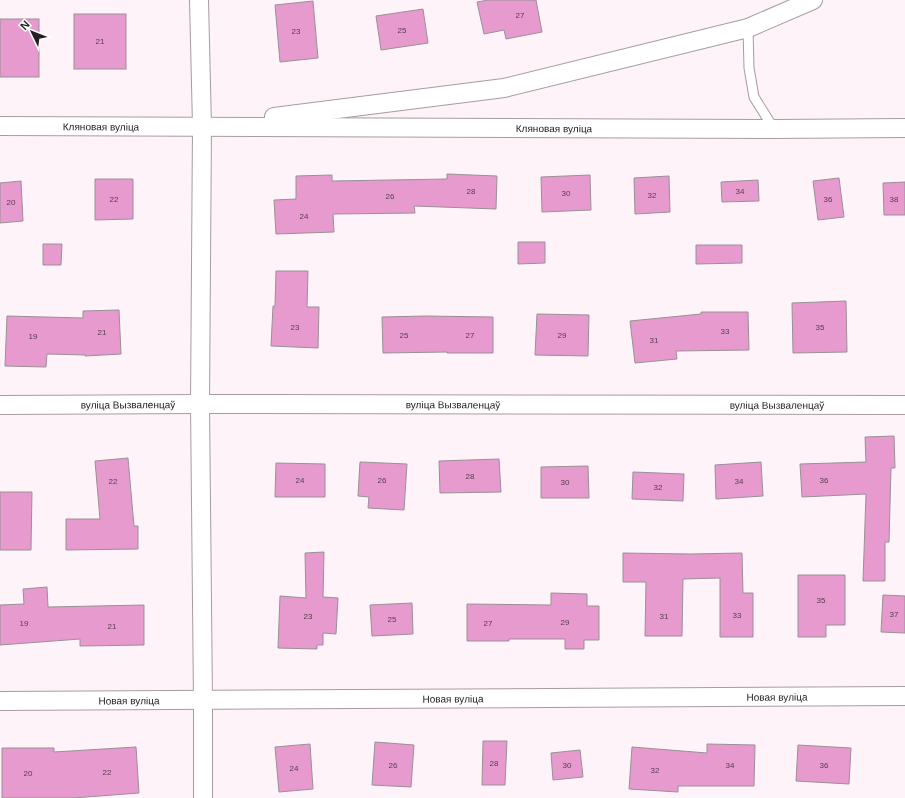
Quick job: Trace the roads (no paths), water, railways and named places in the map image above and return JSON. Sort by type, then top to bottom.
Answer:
[{"type":"street","points":[[199,0],[202,126],[200,404],[203,798]]},
{"type":"street","name":"Кляновая вуліца","points":[[202,126],[504,88],[748,28],[813,0]]},
{"type":"street","name":"Кляновая вуліца","points":[[0,126],[774,129],[905,128]]},
{"type":"street","name":"вуліца Вызваленцаў","points":[[0,406],[200,404],[905,405]]},
{"type":"street","name":"Новая вуліца","points":[[0,701],[905,696]]},
{"type":"lane","points":[[748,28],[749,68],[754,97],[774,129]]}]
